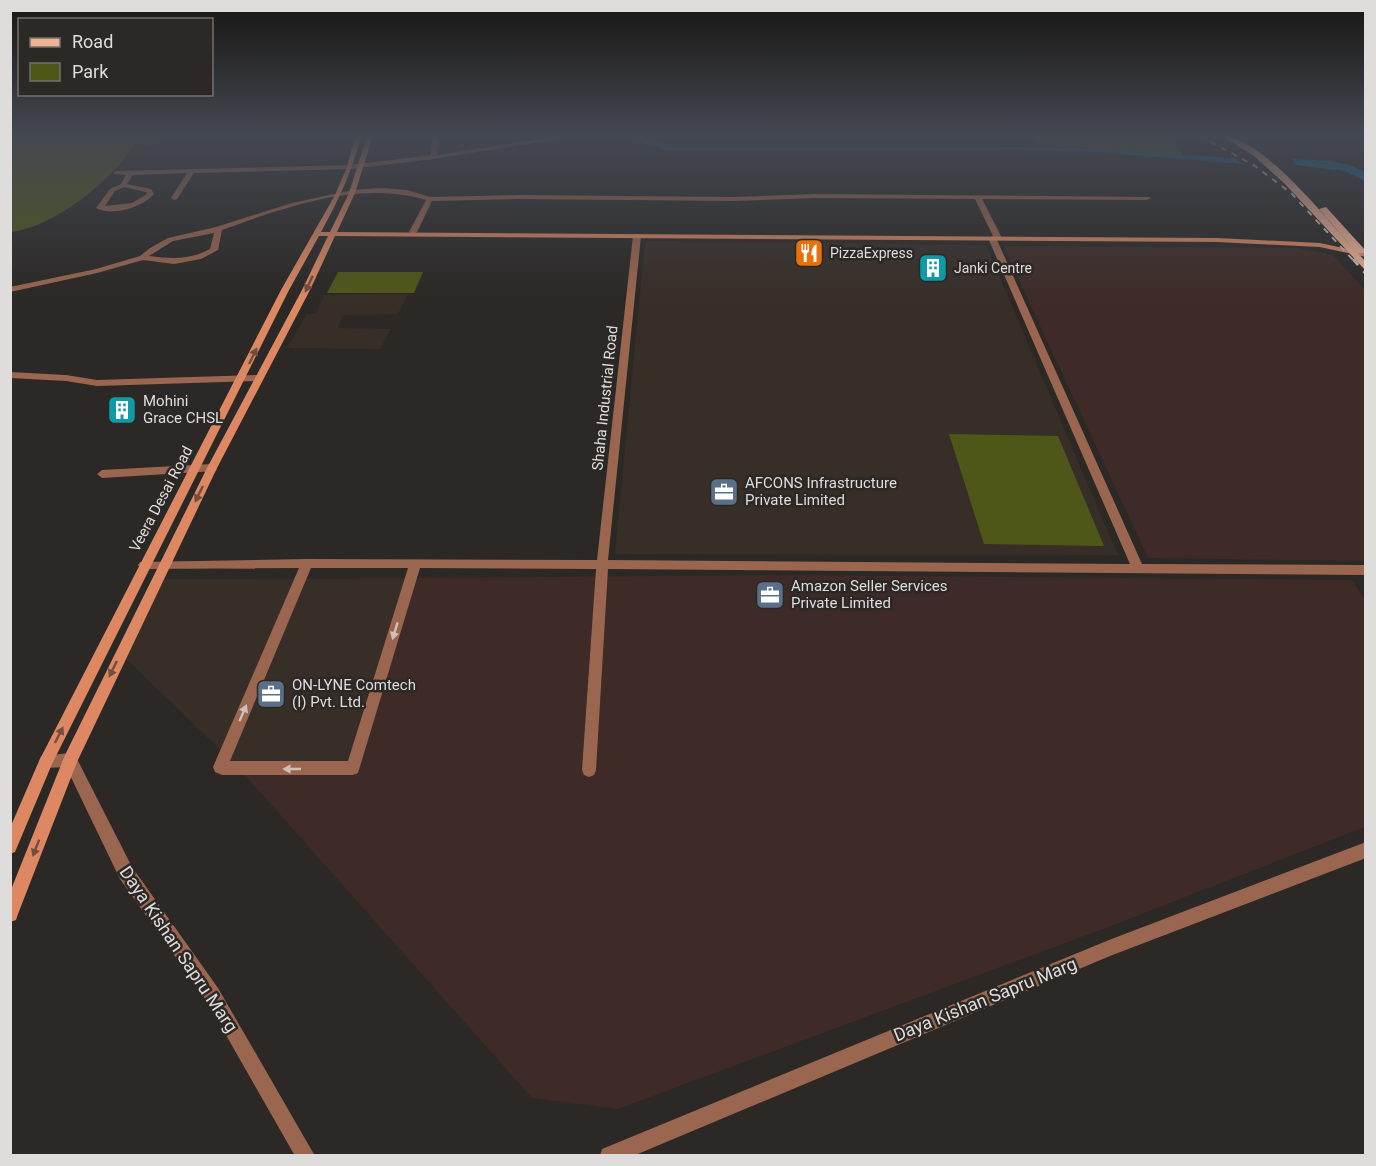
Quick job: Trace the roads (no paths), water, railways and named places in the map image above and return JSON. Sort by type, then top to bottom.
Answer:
[{"type":"main road","points":[[1295,190],[1340,243],[1361,251]]},
{"type":"main road","points":[[1304,190],[1361,251],[1365,268]]},
{"type":"street","points":[[112,190],[100,208],[137,203],[151,194],[149,190]]},
{"type":"street","points":[[175,198],[180,190]]},
{"type":"street","name":"Veera Desai Road","points":[[10,847],[46,761],[144,565],[316,232],[340,190]]},
{"type":"street","points":[[143,258],[157,244],[171,238],[219,229],[261,213],[352,193],[401,191],[430,199],[518,196],[734,199],[815,196],[1147,198]]},
{"type":"street","points":[[10,914],[70,760],[164,564],[258,378],[306,290],[352,193]]},
{"type":"street","points":[[978,198],[1138,568]]},
{"type":"street","points":[[413,232],[430,199]]},
{"type":"street","points":[[10,290],[97,272],[143,258],[174,262],[207,255],[214,250],[219,229]]},
{"type":"street","points":[[316,232],[995,236],[1217,240],[1320,245],[1361,251]]},
{"type":"street","points":[[332,232],[637,236],[995,236],[1210,232],[1340,243]]},
{"type":"street","name":"Shaha Industrial Road","points":[[589,770],[602,564],[637,236]]},
{"type":"street","points":[[10,375],[55,377],[97,383],[258,378]]},
{"type":"street","points":[[102,474],[212,468]]},
{"type":"street","points":[[166,523],[185,522]]},
{"type":"street","points":[[307,563],[220,767],[222,768],[353,768],[415,563]]},
{"type":"street","points":[[144,565],[415,563],[1365,570]]},
{"type":"street","points":[[46,761],[70,760]]},
{"type":"street","name":"Daya Kishan Sapru Marg","points":[[70,760],[126,873],[212,994],[306,1155]]},
{"type":"street","name":"Daya Kishan Sapru Marg","points":[[619,1153],[1109,948],[1365,850]]},
{"type":"railway","points":[[1288,190],[1354,261]]},
{"type":"railway","points":[[1353,259],[1366,274]]},
{"type":"place","name":"PizzaExpress","points":[[809,253]]},
{"type":"place","name":"Janki Centre","points":[[933,268]]},
{"type":"place","name":"Mohini Grace CHSL","points":[[122,410]]},
{"type":"place","name":"AFCONS Infrastructure Private Limited","points":[[724,492]]},
{"type":"place","name":"Amazon Seller Services Private Limited","points":[[770,595]]},
{"type":"place","name":"ON-LYNE Comtech (I) Pvt. Ltd.","points":[[271,694]]}]
